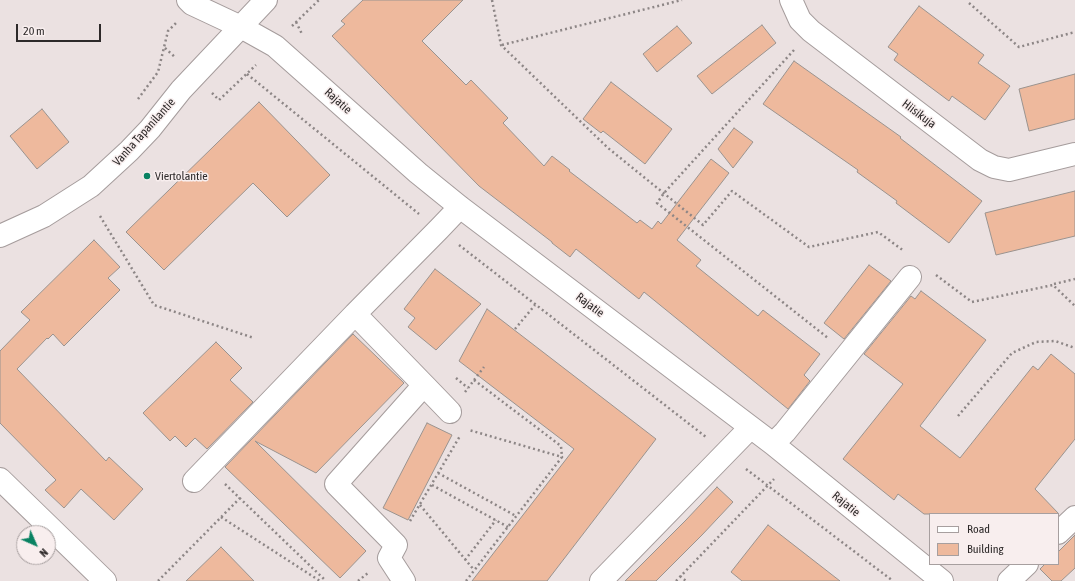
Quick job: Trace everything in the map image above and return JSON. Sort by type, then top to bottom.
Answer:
[{"type":"street","name":"Vanha Tapanilantie","points":[[0,236],[44,216],[90,186],[129,151],[181,90],[266,0]]},
{"type":"street","name":"Hiisikuja","points":[[791,0],[800,20],[811,31],[980,160],[994,167],[1009,170],[1075,154]]},
{"type":"street","name":"Rajatie","points":[[190,2],[241,27],[275,46],[460,207],[773,444],[942,581]]},
{"type":"street","points":[[201,474],[354,314],[460,207]]},
{"type":"street","points":[[773,444],[785,432],[910,277]]},
{"type":"street","points":[[354,314],[450,412]]},
{"type":"street","points":[[404,581],[389,558],[396,545],[336,484],[424,385]]},
{"type":"street","points":[[601,581],[750,428]]},
{"type":"street","points":[[0,479],[105,581]]},
{"type":"street","points":[[1059,532],[1075,517]]},
{"type":"street","points":[[1010,581],[1026,565]]},
{"type":"path","points":[[296,22],[319,0]]},
{"type":"path","points":[[492,0],[501,45],[608,148],[703,225],[732,191],[809,247],[878,232],[909,255]]},
{"type":"path","points":[[501,45],[682,0]]},
{"type":"path","points":[[136,102],[158,72],[168,31],[190,2]]},
{"type":"path","points":[[969,3],[1019,48],[1075,32]]},
{"type":"path","points":[[797,47],[657,202],[848,353]]},
{"type":"path","points":[[219,100],[247,74],[390,191],[768,486],[893,581]]},
{"type":"path","points":[[100,216],[154,305],[254,338]]},
{"type":"path","points":[[932,272],[972,302],[1075,279]]},
{"type":"path","points":[[1053,285],[1075,306]]},
{"type":"path","points":[[515,329],[536,304]]},
{"type":"path","points":[[958,416],[1012,352],[1036,342],[1055,341],[1075,348]]},
{"type":"path","points":[[466,581],[562,458],[561,446],[474,380]]},
{"type":"path","points":[[450,412],[465,428],[562,458]]},
{"type":"path","points":[[396,545],[465,428]]},
{"type":"path","points":[[676,581],[768,486],[791,459]]},
{"type":"path","points":[[438,473],[516,516]]},
{"type":"path","points":[[201,474],[240,498],[326,581]]},
{"type":"path","points":[[432,485],[508,527]]},
{"type":"path","points":[[158,581],[240,498]]},
{"type":"path","points":[[420,505],[474,570]]},
{"type":"path","points":[[221,517],[320,581]]},
{"type":"path","points":[[465,560],[496,520]]},
{"type":"path","points":[[680,576],[686,581]]},
{"type":"building","points":[[363,0],[463,0],[422,41],[466,85],[471,80],[508,118],[503,123],[544,166],[552,156],[570,170],[569,171],[637,223],[640,220],[652,229],[658,221],[661,224],[711,159],[729,173],[677,240],[701,260],[696,266],[758,316],[763,310],[820,354],[804,375],[810,381],[788,409],[644,292],[639,299],[576,249],[570,257],[479,186],[332,36],[345,24],[341,21]]},
{"type":"building","points":[[919,6],[984,55],[978,63],[1010,86],[985,120],[952,96],[949,101],[894,60],[898,54],[888,47]]},
{"type":"building","points":[[762,25],[776,43],[712,94],[697,76]]},
{"type":"building","points":[[677,26],[692,43],[657,72],[643,54]]},
{"type":"building","points":[[794,61],[901,137],[900,138],[982,201],[949,243],[896,203],[897,201],[857,172],[858,170],[763,104]]},
{"type":"building","points":[[1075,74],[1075,119],[1029,131],[1019,89]]},
{"type":"building","points":[[611,82],[672,129],[645,164],[603,131],[601,133],[583,119]]},
{"type":"building","points":[[259,102],[330,175],[287,217],[253,183],[164,270],[126,232]]},
{"type":"building","points":[[42,109],[69,142],[37,169],[10,136]]},
{"type":"building","points":[[734,128],[753,142],[733,168],[718,149]]},
{"type":"building","points":[[1075,191],[1075,236],[996,255],[985,213]]},
{"type":"building","points":[[94,240],[120,267],[108,278],[120,290],[64,346],[53,334],[48,339],[47,338],[17,369],[106,461],[109,457],[143,489],[114,520],[81,489],[64,508],[45,490],[56,480],[0,423],[0,351],[30,320],[21,312]]},
{"type":"building","points":[[869,265],[891,281],[844,339],[824,323]]},
{"type":"building","points":[[435,269],[481,304],[436,350],[408,327],[415,318],[404,309]]},
{"type":"building","points":[[921,291],[986,340],[920,426],[960,458],[1033,366],[1038,370],[1051,354],[1075,374],[1075,439],[1035,489],[1058,513],[924,514],[898,494],[894,500],[843,459],[903,384],[864,354],[911,296],[915,299]]},
{"type":"building","points":[[487,309],[656,439],[547,581],[472,581],[574,449],[459,361]]},
{"type":"building","points":[[353,334],[404,383],[316,473],[255,441],[366,551],[340,578],[225,467]]},
{"type":"building","points":[[216,342],[242,368],[230,380],[253,402],[207,449],[195,438],[186,447],[175,436],[170,441],[143,413]]},
{"type":"building","points":[[427,423],[452,435],[408,520],[383,508]]},
{"type":"building","points":[[717,487],[733,502],[702,535],[656,581],[625,581],[686,520]]},
{"type":"building","points":[[768,525],[840,581],[742,581],[731,572]]},
{"type":"building","points":[[1075,535],[1075,568],[1061,581],[1052,581],[1040,569],[1044,565],[1059,565],[1059,551]]},
{"type":"building","points":[[221,547],[254,581],[186,581]]},
{"type":"place","name":"Viertolantie","points":[[147,176]]}]
